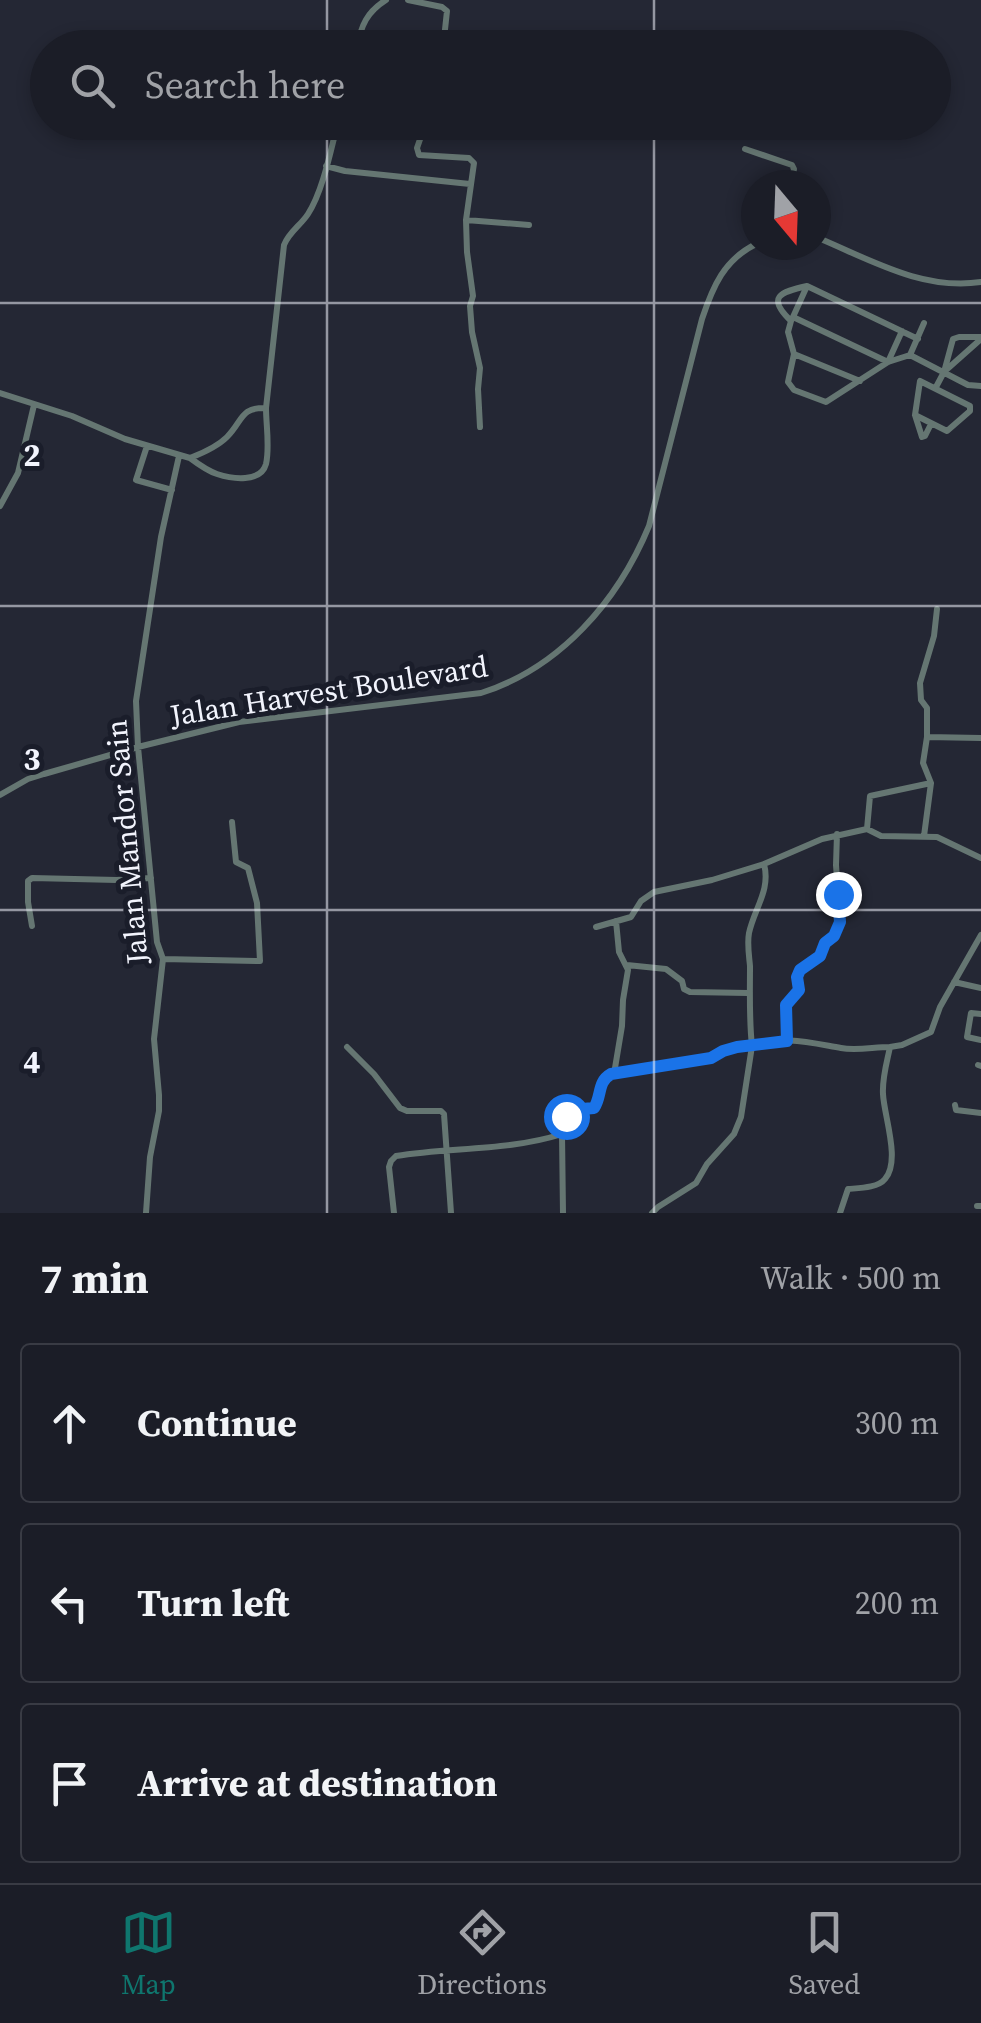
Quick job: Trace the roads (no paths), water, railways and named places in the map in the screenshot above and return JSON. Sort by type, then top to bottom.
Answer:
[{"type":"street","points":[[360,30],[372,9],[386,0]]},
{"type":"street","points":[[408,0],[442,7],[447,12],[445,30]]},
{"type":"street","points":[[0,392],[190,458],[216,474],[252,478],[260,474],[266,464],[266,408],[284,245],[316,199],[333,140]]},
{"type":"street","points":[[420,140],[417,148],[422,156],[451,156],[474,163],[466,252],[473,296],[472,332],[480,368],[480,427]]},
{"type":"street","points":[[745,149],[792,165],[794,170]]},
{"type":"street","points":[[326,166],[470,184]]},
{"type":"street","points":[[466,220],[529,225]]},
{"type":"street","points":[[831,243],[904,275],[936,283],[981,282]]},
{"type":"street","name":"Jalan Harvest Boulevard","points":[[0,795],[44,774],[238,722],[481,693],[531,671],[600,610],[639,550],[649,526],[710,293],[722,271],[741,254]]},
{"type":"street","points":[[806,286],[788,332],[794,354],[789,386],[822,402],[888,362],[910,355],[924,323]]},
{"type":"street","points":[[888,362],[792,319],[783,313],[778,297],[806,286],[918,339]]},
{"type":"street","points":[[888,362],[902,332]]},
{"type":"street","points":[[940,380],[953,339],[981,338]]},
{"type":"street","points":[[940,380],[981,338]]},
{"type":"street","points":[[794,354],[860,381]]},
{"type":"street","points":[[910,355],[971,408],[948,431],[915,415]]},
{"type":"street","points":[[931,424],[922,437],[915,415],[920,381],[981,386]]},
{"type":"street","points":[[0,506],[18,473],[34,405]]},
{"type":"street","points":[[190,458],[228,436],[250,410],[266,408]]},
{"type":"street","points":[[147,446],[136,480],[172,490]]},
{"type":"street","name":"Jalan Mandor Sain","points":[[146,1213],[150,1157],[159,1111],[154,1039],[163,958],[157,942],[136,700],[161,537],[178,456]]},
{"type":"street","points":[[924,836],[931,783],[923,763],[927,708],[921,700],[920,683],[934,636],[937,609]]},
{"type":"street","points":[[927,737],[981,738]]},
{"type":"street","points":[[867,829],[869,798],[931,783]]},
{"type":"street","points":[[163,958],[260,961],[255,892],[248,868],[236,862],[232,822]]},
{"type":"street","points":[[596,928],[631,918],[640,900],[654,892],[764,864],[837,834],[867,829],[881,836],[936,837],[981,858]]},
{"type":"street","points":[[787,1041],[786,1005],[799,990],[798,973],[820,956],[840,922],[837,834]]},
{"type":"street","points":[[652,1213],[696,1183],[734,1134],[741,1117],[752,1046],[749,932],[766,889],[764,864]]},
{"type":"street","points":[[32,926],[29,880],[151,878]]},
{"type":"street","points":[[614,1074],[628,973],[619,952],[616,921]]},
{"type":"street","points":[[563,1213],[562,1134],[569,1112],[594,1108],[606,1077],[711,1058],[726,1050],[773,1041],[808,1041],[842,1049],[902,1045],[932,1032],[940,1008],[981,935]]},
{"type":"street","points":[[626,964],[670,970],[682,980],[687,991],[748,993]]},
{"type":"street","points":[[954,982],[981,988]]},
{"type":"street","points":[[981,1014],[971,1012],[967,1038],[981,1040]]},
{"type":"street","points":[[347,1047],[400,1108],[442,1112],[451,1213]]},
{"type":"street","points":[[840,1213],[848,1190],[876,1185],[888,1176],[890,1135],[883,1092],[890,1047]]},
{"type":"street","points":[[955,1105],[956,1110],[981,1113]]},
{"type":"street","points":[[394,1213],[389,1166],[396,1156],[562,1134]]}]
